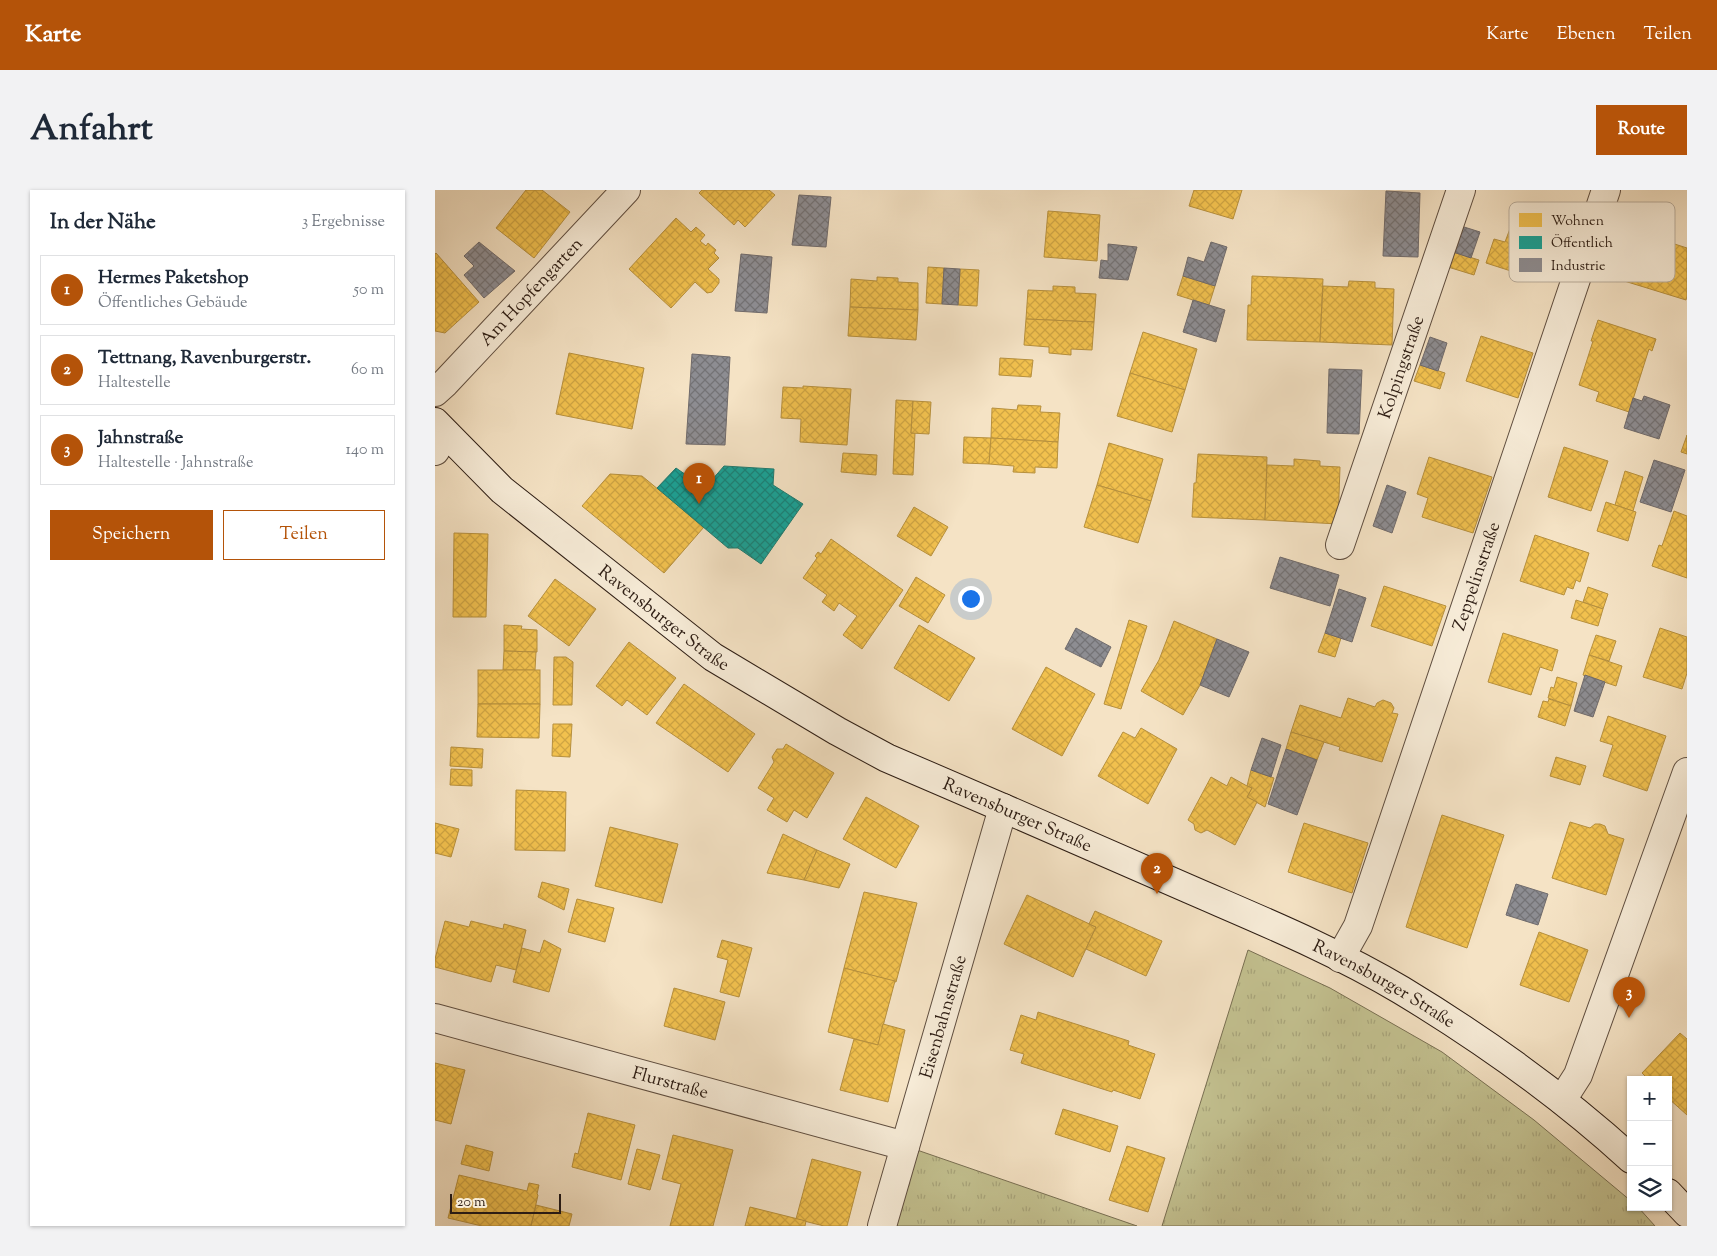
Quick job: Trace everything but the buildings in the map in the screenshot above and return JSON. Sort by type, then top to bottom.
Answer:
[{"type":"street","name":"Am Hopfengarten","points":[[435,392],[626,190]]},
{"type":"street","name":"Kolpingstraße","points":[[1340,545],[1461,190]]},
{"type":"street","name":"Zeppelinstraße","points":[[1601,202],[1605,190]]},
{"type":"street","name":"Zeppelinstraße","points":[[1340,958],[1358,926],[1574,282]]},
{"type":"street","name":"Ravensburger Straße","points":[[439,436],[502,490],[713,657],[837,731],[887,758],[1263,921],[1399,989],[1493,1050],[1561,1100],[1627,1156]]},
{"type":"street","points":[[1561,1100],[1578,1076],[1687,772]]},
{"type":"street","name":"Eisenbahnstraße","points":[[882,1226],[1003,808]]},
{"type":"street","name":"Flurstraße","points":[[435,1018],[905,1146]]},
{"type":"street","points":[[1672,1197],[1687,1213]]},
{"type":"green space","points":[[1248,950],[1330,988],[1442,1052],[1534,1120],[1627,1198],[1627,1211],[1642,1211],[1655,1226],[1162,1226]]},
{"type":"green space","points":[[917,1150],[1137,1226],[896,1226]]},
{"type":"place","name":"Hermes Paketshop","points":[[699,504]]},
{"type":"place","name":"Tettnang, Ravenburgerstr.","points":[[1157,894]]},
{"type":"place","name":"Jahnstraße","points":[[1629,1018]]}]
